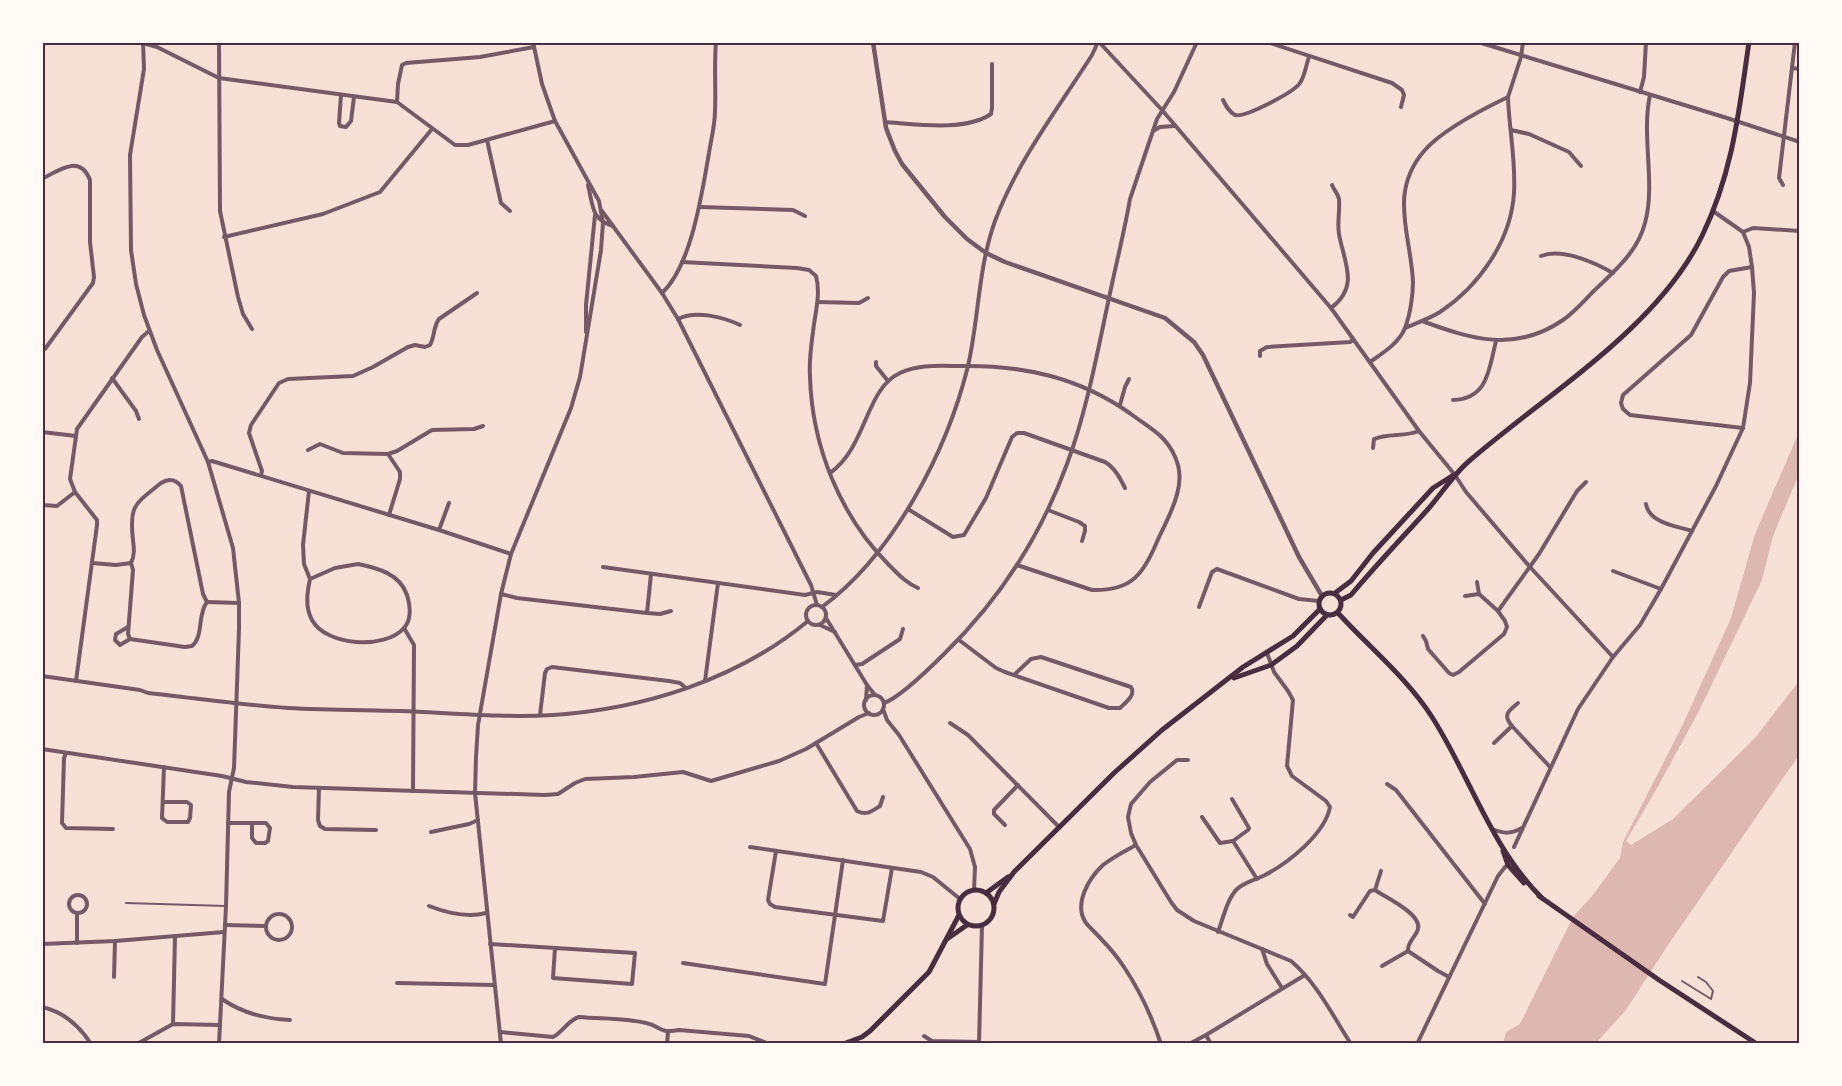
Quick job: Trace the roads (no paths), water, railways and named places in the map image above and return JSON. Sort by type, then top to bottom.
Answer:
[{"type":"main road","points":[[1341,600],[1351,595],[1455,475],[1473,458],[1583,369],[1638,320],[1672,284],[1701,237],[1713,211],[1726,174],[1738,122],[1749,42]]},
{"type":"main road","points":[[1335,593],[1351,581],[1373,553],[1433,488],[1455,475]]},
{"type":"main road","points":[[986,893],[1014,872],[1162,730],[1198,700],[1228,680],[1243,667],[1293,636],[1320,609],[1321,598],[1328,592],[1335,593],[1341,600],[1342,607],[1338,612],[1327,615],[1297,646],[1271,665],[1228,680]]},
{"type":"main road","points":[[1320,609],[1327,615]]},
{"type":"main road","points":[[1338,612],[1402,681],[1431,716],[1444,736],[1499,841],[1528,884],[1542,898]]},
{"type":"main road","points":[[1499,841],[1508,866],[1527,886],[1542,898],[1659,980],[1756,1044]]},
{"type":"main road","points":[[994,904],[986,893],[974,890],[964,894],[960,899],[957,910],[967,925],[982,926],[991,920],[994,915],[994,904],[999,892],[1014,872]]},
{"type":"main road","points":[[843,1044],[862,1037],[870,1031],[929,972],[959,915]]},
{"type":"main road","points":[[945,941],[967,925]]},
{"type":"street","points":[[219,42],[220,211],[224,237],[241,305],[252,329]]},
{"type":"street","points":[[662,293],[669,286],[682,262],[700,207],[716,113],[714,64],[716,42]]},
{"type":"street","points":[[873,42],[888,135],[902,164],[967,239],[986,253],[1004,262],[1165,318],[1188,337],[1203,355],[1321,598],[1299,599],[1217,569],[1212,572],[1199,607]]},
{"type":"street","points":[[809,609],[819,606],[836,595],[877,553],[925,481],[954,413],[968,365],[986,253],[995,222],[1018,169],[1092,55],[1098,42],[1162,110],[1331,308],[1419,431],[1455,475],[1466,492],[1530,567],[1613,657]]},
{"type":"street","points":[[884,703],[890,701],[919,677],[959,640],[994,598],[1017,566],[1048,510],[1072,450],[1088,389],[1130,199],[1162,110],[1174,92],[1197,42]]},
{"type":"street","points":[[1267,42],[1392,83],[1402,90],[1404,95],[1401,107]]},
{"type":"street","points":[[1478,42],[1521,57],[1783,135],[1800,142]]},
{"type":"street","points":[[1405,328],[1438,313],[1460,297],[1478,278],[1491,260],[1501,240],[1509,219],[1514,194],[1514,153],[1508,97],[1521,57],[1522,42]]},
{"type":"street","points":[[1640,92],[1644,77],[1646,42]]},
{"type":"street","points":[[1782,185],[1779,178],[1795,42]]},
{"type":"street","points":[[219,1044],[228,823],[230,786],[233,779],[237,703],[239,603],[233,548],[208,462],[149,331],[135,278],[131,250],[130,155],[144,69],[143,43],[219,78],[397,102],[455,146],[468,145],[555,121]]},
{"type":"street","points":[[397,102],[402,65],[406,63],[480,57],[533,45],[542,84],[555,121],[587,182],[596,195],[603,223],[601,250],[580,377],[568,416],[512,554],[501,594],[480,714],[475,793],[486,914],[501,1044]]},
{"type":"street","points":[[1223,100],[1230,112],[1237,116],[1246,114],[1293,90],[1300,83],[1309,57]]},
{"type":"street","points":[[885,122],[956,125],[987,118],[991,114],[992,108],[992,64]]},
{"type":"street","points":[[1792,68],[1800,69]]},
{"type":"street","points":[[341,95],[339,123],[340,126],[346,127],[351,122],[354,97]]},
{"type":"street","points":[[1422,321],[1444,329],[1496,341],[1521,338],[1553,326],[1564,319],[1613,273],[1631,254],[1645,224],[1649,192],[1646,111],[1650,95]]},
{"type":"street","points":[[1370,362],[1396,342],[1405,328],[1413,282],[1403,216],[1407,183],[1413,167],[1424,151],[1438,138],[1508,97]]},
{"type":"street","points":[[1153,132],[1164,126],[1175,127]]},
{"type":"street","points":[[224,237],[323,214],[380,192],[432,129]]},
{"type":"street","points":[[1511,130],[1529,134],[1569,152],[1581,166]]},
{"type":"street","points":[[487,140],[501,204],[510,211]]},
{"type":"street","points":[[42,179],[66,166],[82,168],[87,174],[90,180],[90,242],[94,277],[93,283],[45,349],[42,350]]},
{"type":"street","points":[[586,344],[586,305],[595,215],[587,182]]},
{"type":"street","points":[[1331,308],[1342,298],[1346,289],[1349,272],[1339,234],[1339,198],[1332,185]]},
{"type":"street","points":[[700,207],[793,210],[805,216]]},
{"type":"street","points":[[600,210],[662,293],[678,319],[811,585],[812,592],[806,615],[808,621],[813,625],[820,625],[835,632]]},
{"type":"street","points":[[1514,847],[1578,709],[1613,657],[1640,625],[1662,589],[1716,486],[1743,428],[1750,383],[1754,293],[1752,266],[1749,247],[1743,232],[1713,211]]},
{"type":"street","points":[[595,215],[603,223],[613,226]]},
{"type":"street","points":[[1743,232],[1753,228],[1800,231]]},
{"type":"street","points":[[1541,256],[1550,253],[1560,253],[1600,265],[1613,273]]},
{"type":"street","points":[[682,262],[797,268],[808,270],[816,276],[818,302],[812,332],[810,376],[811,401],[820,446],[850,517],[877,553],[910,585],[918,588]]},
{"type":"street","points":[[1743,428],[1630,415],[1623,409],[1622,403],[1623,395],[1632,386],[1678,348],[1690,335],[1723,277],[1729,271],[1752,266]]},
{"type":"street","points":[[261,475],[262,471],[250,433],[251,425],[279,383],[288,379],[353,376],[408,347],[415,345],[425,347],[430,345],[433,340],[435,324],[439,319],[477,293]]},
{"type":"street","points":[[818,302],[859,303],[868,298]]},
{"type":"street","points":[[678,319],[686,315],[695,315],[730,320],[740,325]]},
{"type":"street","points":[[76,681],[96,520],[75,492],[70,480],[76,436],[79,425],[142,337],[149,331]]},
{"type":"street","points":[[1260,356],[1260,351],[1267,347],[1350,342],[1353,340]]},
{"type":"street","points":[[1453,400],[1465,400],[1475,395],[1483,385],[1496,341]]},
{"type":"street","points":[[876,362],[876,366],[888,381]]},
{"type":"street","points":[[830,473],[848,457],[874,402],[888,381],[900,373],[914,368],[968,365],[1000,366],[1023,369],[1078,384],[1120,405],[1154,429],[1169,444],[1178,468],[1178,488],[1150,560],[1135,579],[1124,586],[1092,590],[1017,566]]},
{"type":"street","points":[[112,378],[136,411],[139,419]]},
{"type":"street","points":[[1120,405],[1129,379]]},
{"type":"street","points":[[308,450],[320,444],[343,453],[388,454],[397,451],[432,430],[483,426]]},
{"type":"street","points":[[1373,448],[1374,439],[1382,435],[1406,434],[1419,431]]},
{"type":"street","points":[[42,432],[76,436]]},
{"type":"street","points":[[908,509],[953,538],[964,535],[986,498],[1012,437],[1017,433],[1024,433],[1110,465],[1125,488]]},
{"type":"street","points":[[388,454],[400,472],[400,479],[389,515]]},
{"type":"street","points":[[208,462],[212,461],[261,475],[512,554]]},
{"type":"street","points":[[130,639],[128,627],[133,570],[131,563],[134,549],[131,521],[133,511],[138,502],[165,481],[171,479],[177,481],[181,486],[203,594],[207,602]]},
{"type":"street","points":[[1498,611],[1539,554],[1578,491],[1586,482]]},
{"type":"street","points":[[309,491],[303,545],[304,564],[310,579],[307,602],[312,622],[325,633],[338,640],[360,643],[394,636],[404,628],[409,619],[409,604],[403,585],[375,568],[358,564],[335,568],[310,579]]},
{"type":"street","points":[[42,505],[57,506],[75,492]]},
{"type":"street","points":[[439,530],[449,503]]},
{"type":"street","points":[[1646,504],[1648,512],[1653,518],[1692,531]]},
{"type":"street","points":[[1048,510],[1079,522],[1084,526],[1085,531],[1082,541]]},
{"type":"street","points":[[92,563],[116,566],[131,563]]},
{"type":"street","points":[[603,567],[805,595],[812,592],[836,595]]},
{"type":"street","points":[[1613,571],[1662,589]]},
{"type":"street","points":[[647,613],[651,574]]},
{"type":"street","points":[[705,681],[718,582]]},
{"type":"street","points":[[1423,636],[1428,649],[1449,673],[1453,674],[1471,662],[1504,634],[1507,627],[1505,621],[1498,611],[1479,594],[1477,582]]},
{"type":"street","points":[[812,592],[819,606],[826,612],[826,618],[866,685],[875,695],[882,699],[887,720],[899,735],[970,849],[975,867],[974,890]]},
{"type":"street","points":[[501,594],[517,598],[647,613],[660,614],[671,611]]},
{"type":"street","points":[[1465,596],[1479,594]]},
{"type":"street","points":[[207,602],[239,603]]},
{"type":"street","points":[[128,627],[116,634],[115,640],[120,645],[130,639],[186,647],[192,646],[197,639],[202,608],[207,602]]},
{"type":"street","points":[[820,625],[826,618]]},
{"type":"street","points":[[42,676],[140,690],[148,693],[326,710],[540,715],[610,709],[645,701],[686,688],[761,654],[808,621]]},
{"type":"street","points":[[404,628],[414,645],[413,791]]},
{"type":"street","points":[[855,665],[862,664],[900,639],[903,629]]},
{"type":"street","points":[[959,640],[996,668],[1014,675],[1109,708],[1120,708],[1132,695],[1131,687],[1041,657],[1031,659],[1014,675]]},
{"type":"street","points":[[1218,932],[1235,891],[1248,882],[1278,867],[1306,845],[1328,814],[1330,807],[1326,801],[1288,772],[1292,700],[1271,665],[1267,653]]},
{"type":"street","points":[[540,715],[545,673],[547,669],[552,667],[669,681],[680,683],[686,688]]},
{"type":"street","points":[[866,685],[864,706],[869,714]]},
{"type":"street","points":[[866,700],[870,696],[875,695]]},
{"type":"street","points":[[1518,703],[1508,712],[1507,720],[1550,767]]},
{"type":"street","points":[[876,715],[883,709]]},
{"type":"street","points":[[42,749],[164,767],[246,782],[319,788],[554,795],[585,779],[634,777],[676,772],[688,773],[707,780],[716,780],[779,761],[816,743],[859,717],[869,714],[887,720]]},
{"type":"street","points":[[950,723],[968,735],[1059,827]]},
{"type":"street","points":[[1494,743],[1512,726]]},
{"type":"street","points":[[816,743],[857,811],[866,814],[870,812],[880,806],[883,797]]},
{"type":"street","points":[[66,752],[64,758],[62,823],[66,828],[114,829]]},
{"type":"street","points":[[1188,760],[1177,760],[1150,782],[1130,804],[1128,817],[1131,833],[1136,845],[1177,910],[1194,921],[1218,932],[1292,961],[1305,974],[1351,1044]]},
{"type":"street","points":[[163,802],[187,802],[191,805],[188,822],[164,820],[162,818],[164,767]]},
{"type":"street","points":[[1387,784],[1396,790],[1484,904]]},
{"type":"street","points":[[1005,825],[994,814],[994,810],[1018,785]]},
{"type":"street","points":[[319,788],[318,820],[320,826],[325,829],[376,830]]},
{"type":"street","points":[[1202,816],[1220,843],[1233,841],[1249,828],[1232,799]]},
{"type":"street","points":[[431,832],[469,824],[478,820]]},
{"type":"street","points":[[228,823],[252,823],[266,823],[270,828],[268,841],[256,843],[252,838],[252,823]]},
{"type":"street","points":[[1492,829],[1502,833],[1512,833],[1522,828]]},
{"type":"street","points":[[1233,841],[1257,879]]},
{"type":"street","points":[[1136,845],[1105,864],[1095,873],[1086,888],[1081,907],[1085,922],[1104,941],[1134,983],[1154,1022],[1161,1044]]},
{"type":"street","points":[[750,847],[928,874],[960,899]]},
{"type":"street","points":[[776,851],[768,900],[775,907],[883,921],[892,868]]},
{"type":"street","points":[[683,963],[825,984],[843,860]]},
{"type":"street","points":[[1417,1044],[1498,876],[1508,866]]},
{"type":"street","points":[[1350,915],[1353,917],[1370,891],[1374,890],[1381,871]]},
{"type":"street","points":[[1374,890],[1416,918],[1418,926],[1407,947],[1408,951]]},
{"type":"street","points":[[79,895],[84,898],[87,904],[83,911],[77,913],[70,908],[69,903],[71,898],[79,895]]},
{"type":"street","points":[[429,906],[449,914],[486,914]]},
{"type":"street","points":[[77,913],[77,943]]},
{"type":"street","points":[[280,914],[288,917],[293,928],[289,937],[280,940],[268,935],[266,926],[272,916],[280,914]]},
{"type":"street","points":[[225,925],[266,926]]},
{"type":"street","points":[[924,1036],[932,1041],[979,1043],[982,926]]},
{"type":"street","points":[[42,944],[115,941],[224,932]]},
{"type":"street","points":[[173,1024],[175,936]]},
{"type":"street","points":[[114,976],[115,941]]},
{"type":"street","points":[[490,944],[555,948],[635,953],[632,984],[552,978],[555,948]]},
{"type":"street","points":[[1262,949],[1267,964],[1282,988]]},
{"type":"street","points":[[1408,951],[1450,977]]},
{"type":"street","points":[[1382,966],[1408,951]]},
{"type":"street","points":[[1189,1044],[1305,974]]},
{"type":"street","points":[[397,984],[494,986]]},
{"type":"street","points":[[222,999],[268,1019],[290,1020]]},
{"type":"street","points":[[42,1007],[53,1009],[74,1022],[91,1044]]},
{"type":"street","points":[[500,1032],[553,1037],[573,1019],[579,1017],[648,1023],[668,1032],[679,1030],[749,1036],[770,1044]]},
{"type":"street","points":[[138,1044],[173,1024],[220,1025]]},
{"type":"street","points":[[667,1044],[668,1032]]},
{"type":"street","points":[[1206,1035],[1212,1044]]},
{"type":"street","points":[[359,1044],[383,1044]]},
{"type":"lane","points":[[126,903],[226,906]]},
{"type":"lane","points":[[1682,981],[1711,999],[1713,991],[1711,986],[1698,977]]}]
